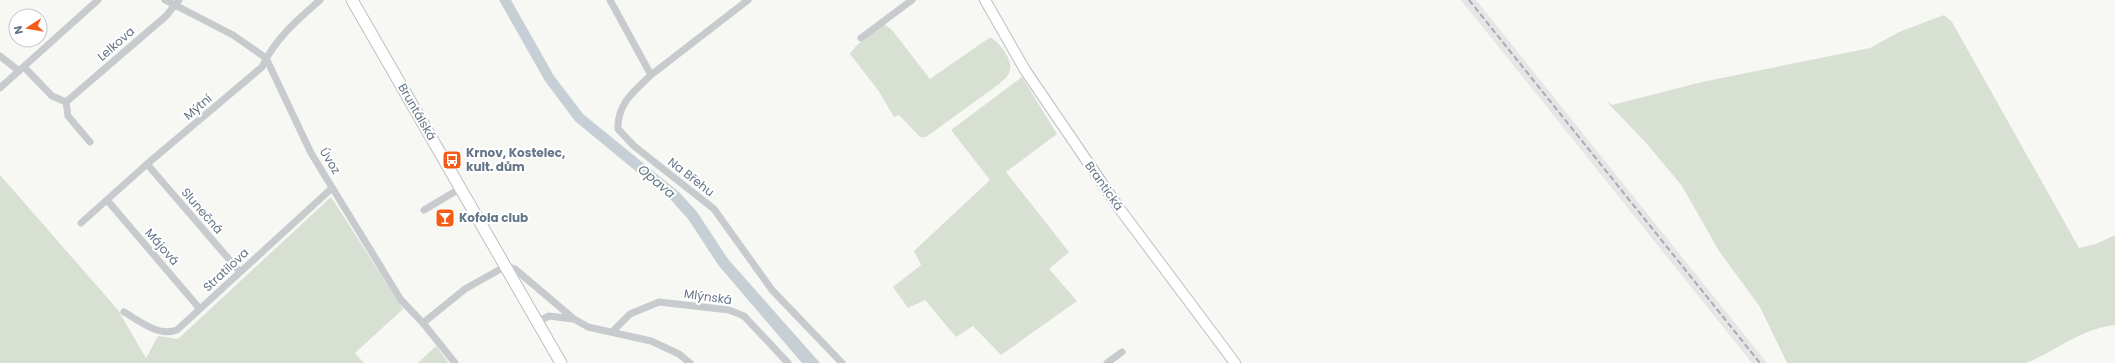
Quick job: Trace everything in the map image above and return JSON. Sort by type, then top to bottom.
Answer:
[{"type":"main road","name":"Bruntálská","points":[[352,0],[561,363]]},
{"type":"street","points":[[0,88],[98,0]]},
{"type":"street","name":"Úvoz","points":[[165,0],[177,2],[233,35],[266,58],[311,153],[401,300],[423,323],[454,363]]},
{"type":"street","name":"Mýtní","points":[[81,223],[147,164],[262,67],[270,50],[302,15],[320,0]]},
{"type":"street","points":[[610,0],[651,75],[748,0]]},
{"type":"street","points":[[861,38],[912,0]]},
{"type":"street","name":"Brantická","points":[[985,0],[1025,70],[1119,208],[1235,363]]},
{"type":"street","name":"Lelkova","points":[[66,102],[166,16],[177,2]]},
{"type":"street","points":[[0,56],[22,69],[52,96],[66,102],[68,116],[90,142]]},
{"type":"street","name":"Na Břehu","points":[[651,75],[628,96],[619,115],[618,129],[634,146],[714,209],[772,290],[842,363]]},
{"type":"street","name":"Slunečná","points":[[147,164],[240,272]]},
{"type":"street","name":"Stratilova","points":[[124,312],[150,327],[164,332],[177,330],[332,188]]},
{"type":"street","points":[[424,210],[461,188]]},
{"type":"street","name":"Májová","points":[[107,200],[200,309]]},
{"type":"street","points":[[423,323],[465,289],[506,266],[515,269],[574,319],[588,327],[613,331],[651,341],[679,354],[690,363]]},
{"type":"street","name":"Mlýnská","points":[[613,331],[630,314],[645,306],[659,302],[728,310],[744,316],[788,363]]},
{"type":"street","points":[[537,322],[549,316],[574,319]]},
{"type":"street","points":[[1107,363],[1122,352]]},
{"type":"shaded area","points":[[1461,0],[1476,0],[1767,363],[1752,363]]},
{"type":"shaded area","points":[[1944,15],[1952,22],[2079,248],[2096,244],[2115,235],[2115,325],[2102,327],[2080,335],[2026,363],[1787,363],[1760,307],[1719,251],[1682,186],[1647,144],[1606,101],[1612,105],[1702,82],[1870,48],[1899,32]]},
{"type":"shaded area","points":[[884,24],[892,30],[930,79],[989,38],[992,38],[1003,50],[1009,60],[1010,70],[1007,76],[999,84],[926,137],[920,137],[899,115],[894,117],[878,90],[850,54],[856,46]]},
{"type":"shaded area","points":[[1022,77],[1057,134],[1006,172],[1069,252],[1049,269],[1077,301],[1001,355],[973,326],[956,337],[925,300],[908,308],[893,287],[921,265],[914,251],[990,180],[951,130]]},
{"type":"shaded area","points":[[0,175],[118,310],[146,358],[158,336],[178,339],[331,197],[403,309],[355,353],[364,363],[0,363]]},
{"type":"shaded area","points":[[436,346],[449,363],[418,363]]},
{"type":"water","name":"Opava","points":[[499,0],[511,0],[554,76],[583,114],[680,193],[697,212],[728,259],[820,363],[802,363],[719,266],[688,219],[672,201],[575,121],[545,81]]},
{"type":"railway","points":[[1469,0],[1760,363]]},
{"type":"place","name":"Krnov, Kostelec, kult. dům","points":[[452,160]]},
{"type":"place","name":"Kofola club","points":[[445,218]]}]
